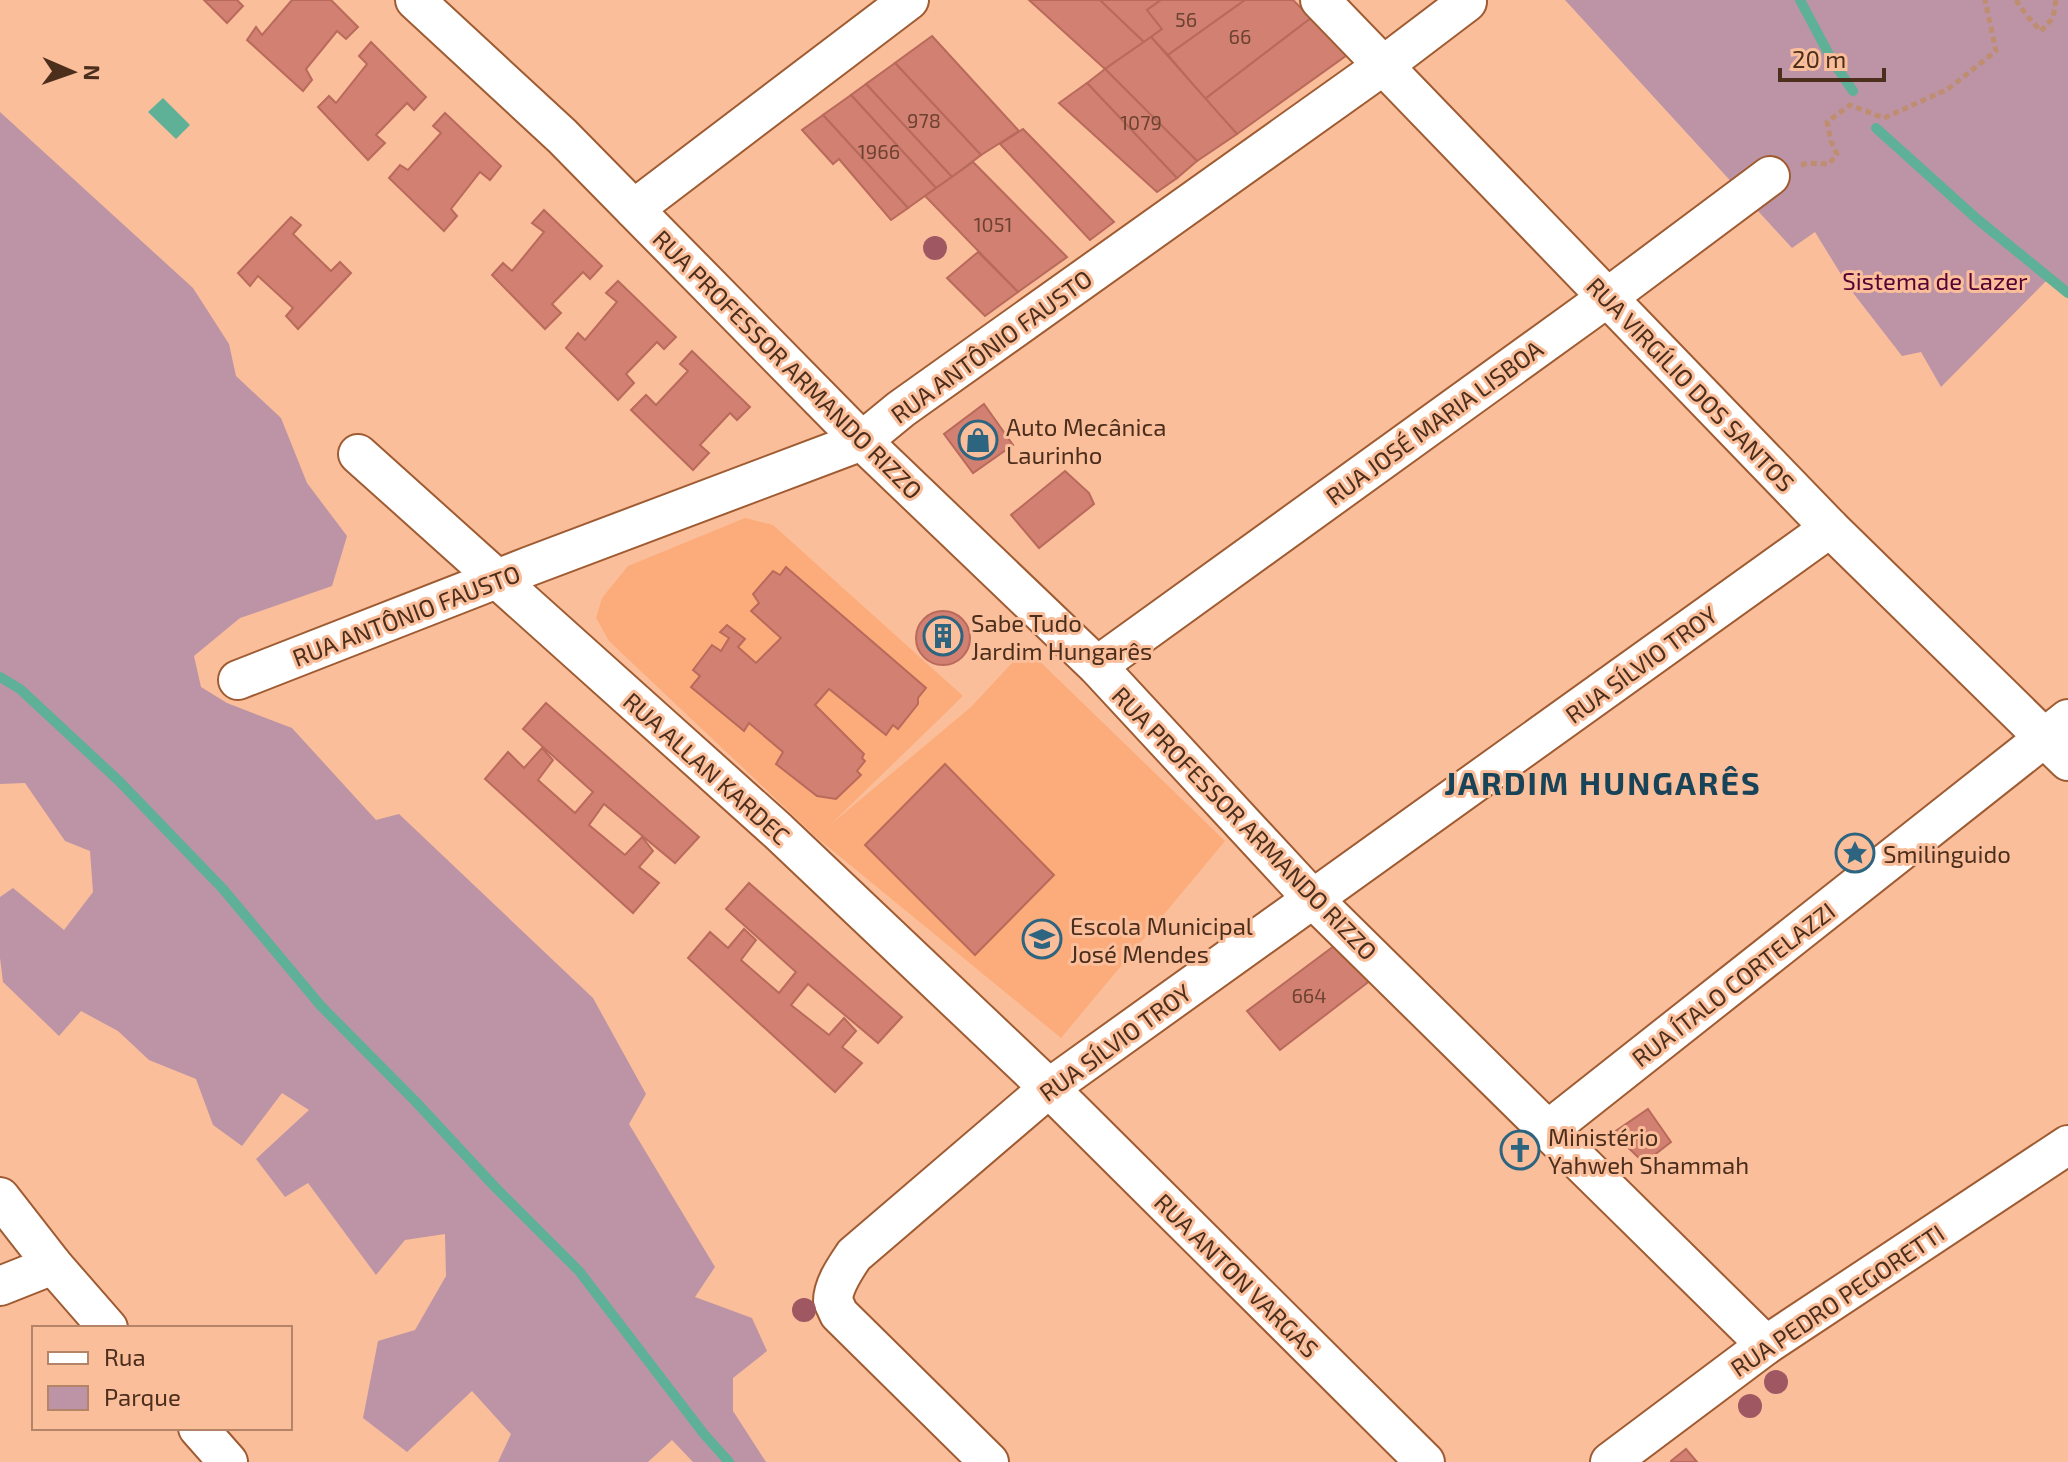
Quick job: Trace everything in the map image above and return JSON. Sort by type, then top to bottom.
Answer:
[{"type":"street","name":"RUA PROFESSOR ARMANDO RIZZO","points":[[415,0],[562,136],[862,441],[1097,666],[1312,898],[1766,1345]]},
{"type":"street","name":"RUA VIRGÍLIO DOS SANTOS","points":[[1320,0],[1830,528],[2060,740]]},
{"type":"street","name":"RUA ANTÔNIO FAUSTO","points":[[238,680],[862,441],[901,409],[1384,65],[1467,2]]},
{"type":"street","points":[[634,209],[893,4]]},
{"type":"street","name":"RUA JOSÉ MARIA LISBOA","points":[[1097,666],[1608,297],[1770,176]]},
{"type":"street","name":"RUA ALLAN KARDEC","points":[[358,454],[747,802],[1049,1088]]},
{"type":"street","name":"RUA SÍLVIO TROY","points":[[989,1462],[839,1314],[833,1302],[842,1275],[854,1255],[1049,1088],[1830,528]]},
{"type":"street","name":"RUA ÍTALO CORTELAZZI","points":[[1548,1130],[2060,740]]},
{"type":"street","name":"RUA ANTON VARGAS","points":[[1049,1088],[1425,1462]]},
{"type":"street","name":"RUA PEDRO PEGORETTI","points":[[1610,1462],[1766,1345],[2068,1145]]},
{"type":"street","points":[[0,1197],[106,1326]]},
{"type":"street","points":[[0,1286],[53,1265]]},
{"type":"street","points":[[200,1430],[228,1462]]},
{"type":"path","points":[[1770,176],[1808,163],[1829,164],[1837,154],[1827,122],[1850,105],[1884,118],[1948,89],[1996,51],[1985,0]]},
{"type":"path","points":[[2016,0],[2041,31],[2053,18],[2056,0]]},
{"type":"shaded area","points":[[745,518],[773,525],[963,696],[830,825],[971,707],[1026,648],[1225,841],[1061,1038],[816,837],[609,641],[596,618],[602,598],[628,566]]},
{"type":"green space","name":"Sistema de Lazer","points":[[1565,0],[2068,0],[2068,293],[2049,278],[1941,387],[1921,352],[1902,356],[1850,289],[1815,232],[1792,248]]},
{"type":"green space","points":[[0,112],[193,288],[229,344],[236,376],[281,418],[307,483],[347,536],[332,586],[240,618],[194,656],[201,687],[227,703],[292,728],[376,820],[399,814],[593,998],[646,1094],[629,1124],[715,1267],[695,1297],[752,1318],[767,1351],[733,1378],[733,1411],[766,1462],[693,1462],[672,1440],[648,1462],[498,1462],[511,1434],[472,1391],[407,1452],[363,1418],[378,1341],[415,1330],[446,1276],[445,1234],[405,1240],[376,1275],[308,1183],[285,1197],[256,1159],[309,1110],[282,1093],[242,1146],[213,1125],[196,1079],[149,1060],[118,1031],[81,1011],[59,1036],[3,982],[0,897],[13,888],[64,930],[93,892],[90,851],[65,841],[25,783],[0,784]]},
{"type":"water","points":[[163,98],[190,125],[176,139],[148,112]]},
{"type":"building","points":[[204,0],[237,0],[243,6],[227,23]]},
{"type":"building","points":[[292,0],[331,0],[358,27],[346,39],[337,31],[306,69],[312,80],[303,91],[247,40],[256,27],[262,35]]},
{"type":"building","points":[[1029,0],[1100,0],[1144,42],[1105,69]]},
{"type":"building","points":[[1100,0],[1161,0],[1147,10],[1162,29],[1144,42]]},
{"type":"building","points":[[1161,0],[1245,0],[1168,55],[1151,37],[1162,29],[1147,10]]},
{"type":"building","points":[[1245,0],[1293,0],[1311,18],[1205,99],[1168,55]]},
{"type":"building","points":[[1311,18],[1347,55],[1237,134],[1205,99]]},
{"type":"building","points":[[932,36],[1019,131],[981,155],[895,63]]},
{"type":"building","points":[[1151,37],[1237,134],[1197,161],[1105,69]]},
{"type":"building","points":[[371,42],[426,97],[414,110],[407,103],[376,135],[385,143],[368,160],[318,107],[329,96],[336,103],[367,64],[359,56]]},
{"type":"building","points":[[895,63],[981,155],[952,177],[866,84]]},
{"type":"building","points":[[1105,69],[1197,161],[1177,178],[1087,83]]},
{"type":"building","points":[[1087,83],[1177,178],[1157,192],[1059,103]]},
{"type":"building","points":[[866,84],[952,177],[936,188],[851,95]]},
{"type":"building","points":[[851,95],[936,188],[908,208],[823,115]]},
{"type":"building","points":[[445,113],[501,166],[490,180],[480,172],[451,209],[457,216],[444,231],[389,178],[400,165],[408,170],[441,133],[433,126]]},
{"type":"building","points":[[823,115],[908,208],[891,220],[839,159],[833,164],[802,130]]},
{"type":"building","points":[[1023,129],[1114,222],[1090,240],[1000,144]]},
{"type":"building","points":[[973,162],[1067,257],[1018,292],[925,196]]},
{"type":"building","points":[[544,210],[602,266],[590,279],[583,272],[552,304],[561,313],[545,329],[492,275],[503,263],[512,271],[544,232],[532,223]]},
{"type":"building","points":[[291,217],[301,225],[293,234],[331,271],[340,262],[351,273],[298,329],[286,316],[293,308],[258,276],[250,286],[238,273]]},
{"type":"building","points":[[978,252],[1018,292],[985,316],[947,278]]},
{"type":"building","points":[[618,281],[676,337],[664,349],[657,342],[626,374],[634,383],[618,400],[566,348],[578,333],[585,340],[617,302],[606,293]]},
{"type":"building","points":[[692,351],[750,407],[737,420],[730,413],[700,445],[709,453],[693,470],[631,410],[646,395],[656,405],[688,371],[680,364]]},
{"type":"building","name":"Auto Mecânica Laurinho","points":[[984,404],[1013,445],[973,473],[944,434]]},
{"type":"building","points":[[1065,471],[1089,493],[1094,504],[1039,548],[1011,515]]},
{"type":"building","points":[[786,567],[926,688],[918,698],[918,704],[898,729],[893,725],[886,735],[829,689],[815,705],[864,754],[862,758],[865,761],[857,771],[861,775],[836,799],[817,796],[776,764],[783,752],[749,723],[744,731],[691,687],[700,676],[693,670],[712,645],[721,651],[729,638],[720,632],[727,625],[745,639],[738,647],[756,663],[781,638],[751,611],[759,603],[753,594],[773,571],[780,575]]},
{"type":"building","name":"Sabe Tudo Jardim Hungarês","points":[[943,611],[962,619],[970,638],[962,657],[943,665],[924,657],[916,638],[924,619]]},
{"type":"building","points":[[546,703],[699,837],[675,863],[604,804],[589,825],[625,855],[642,837],[653,851],[639,867],[659,883],[633,913],[485,779],[508,752],[524,768],[542,748],[553,760],[538,780],[575,813],[593,792],[523,729]]},
{"type":"building","points":[[945,764],[1054,875],[975,955],[865,845]]},
{"type":"building","points":[[749,883],[902,1017],[878,1043],[808,984],[791,1005],[829,1035],[844,1018],[856,1031],[842,1047],[862,1063],[835,1092],[688,958],[710,932],[728,948],[744,929],[756,940],[741,960],[779,993],[796,972],[726,909]]},
{"type":"building","points":[[1334,946],[1371,980],[1280,1050],[1247,1011]]},
{"type":"building","points":[[1648,1109],[1671,1142],[1644,1163],[1613,1133]]},
{"type":"building","points":[[1686,1449],[1697,1462],[1671,1462],[1671,1461]]},
{"type":"waterway","points":[[1800,0],[1833,62],[1853,91]]},
{"type":"waterway","points":[[1876,128],[1977,219],[2068,293]]},
{"type":"waterway","points":[[0,677],[20,689],[119,781],[223,889],[321,1006],[579,1271],[729,1462]]},
{"type":"place","name":"Auto Mecânica Laurinho","points":[[978,440]]},
{"type":"place","name":"Sabe Tudo Jardim Hungarês","points":[[943,636]]},
{"type":"place","name":"Smilinguido","points":[[1855,853]]},
{"type":"place","name":"Escola Municipal José Mendes","points":[[1042,939]]},
{"type":"place","name":"Ministério Yahweh Shammah","points":[[1520,1150]]},
{"type":"district","name":"JARDIM HUNGARÊS","points":[[1603,782]]}]
